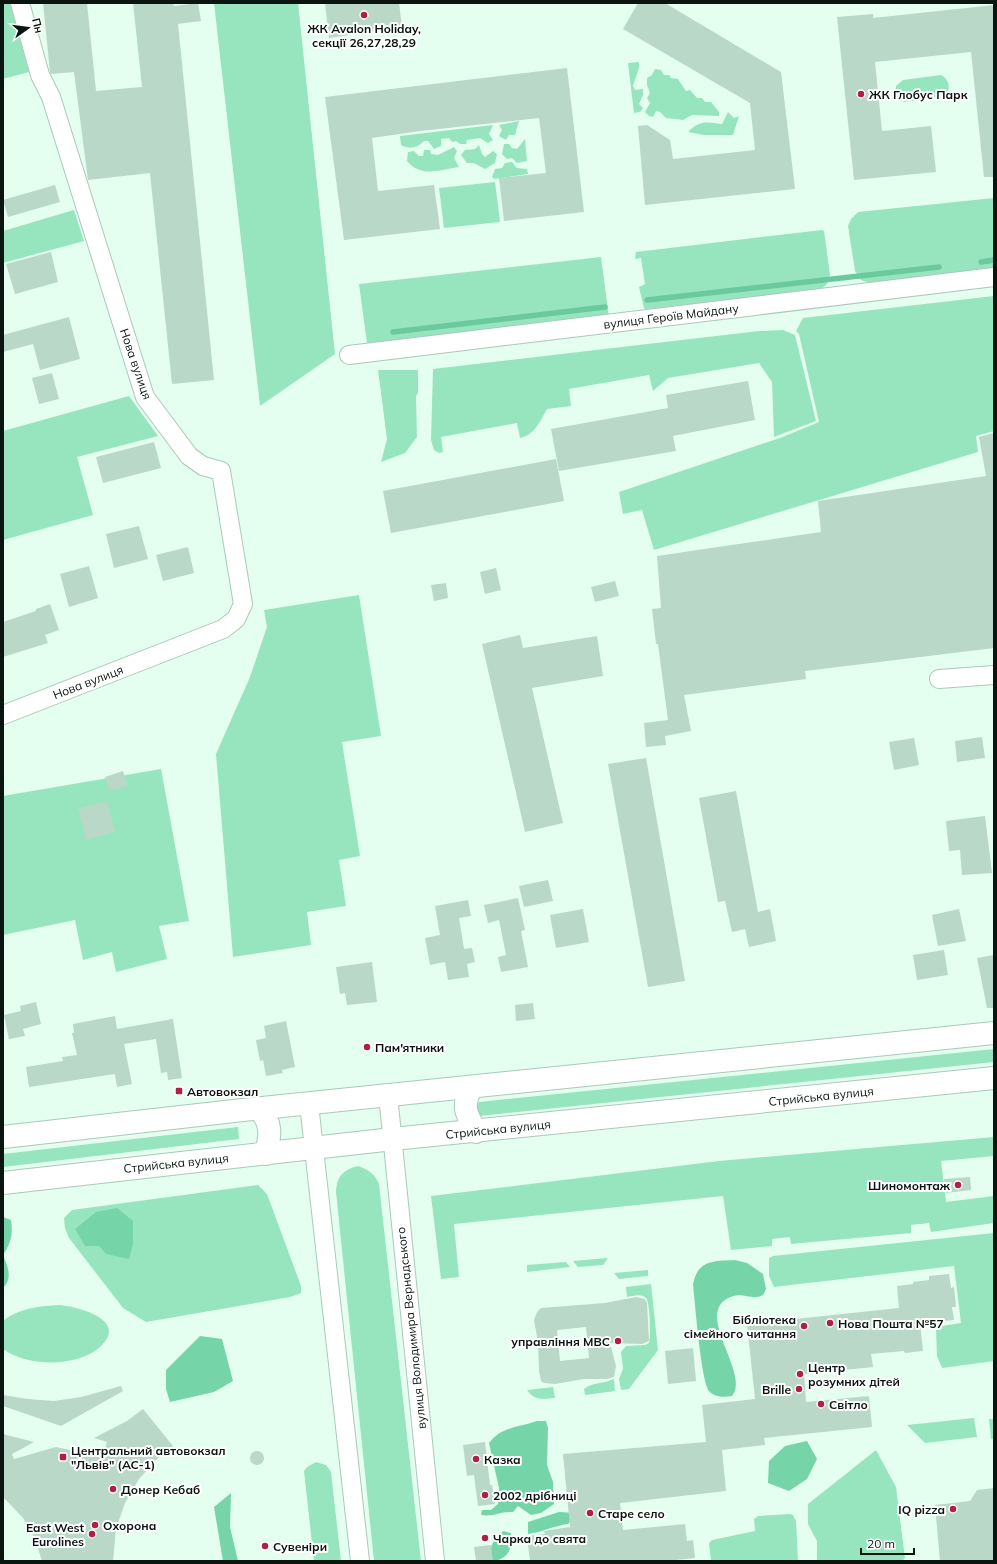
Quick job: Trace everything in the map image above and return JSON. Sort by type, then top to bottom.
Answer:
[{"type":"main road","points":[[3,1137],[472,1086],[994,1033]]},
{"type":"main road","name":"Стрийська вулиця","points":[[3,1183],[393,1139],[476,1132],[994,1078]]},
{"type":"main road","points":[[472,1086],[466,1097],[466,1109],[476,1132]]},
{"type":"main road","points":[[259,1109],[266,1116],[270,1128],[266,1154]]},
{"type":"street","name":"Нова вулиця","points":[[3,715],[224,629],[236,619],[243,604],[221,471],[204,466],[189,456],[145,397],[51,97],[40,75],[20,3]]},
{"type":"street","name":"вулиця Героїв Майдану","points":[[349,355],[994,277]]},
{"type":"street","points":[[939,679],[994,675]]},
{"type":"street","name":"вулиця Володимира Вернадського","points":[[388,1095],[393,1139],[394,1168],[435,1561]]},
{"type":"street","points":[[309,1104],[360,1561]]},
{"type":"green space","points":[[3,3],[10,3],[29,72],[3,79]]},
{"type":"green space","points":[[214,3],[298,3],[335,354],[260,406]]},
{"type":"green space","points":[[639,62],[639,68],[633,86],[635,90],[643,89],[643,95],[639,104],[643,108],[640,112],[634,113],[628,63]]},
{"type":"green space","points":[[655,69],[661,70],[664,75],[669,75],[671,78],[678,79],[686,91],[690,90],[697,98],[702,98],[705,102],[711,102],[719,112],[719,116],[692,115],[683,120],[666,118],[660,112],[656,111],[653,117],[649,116],[645,112],[650,103],[647,98],[650,93],[647,85],[647,78],[652,75]]},
{"type":"green space","points":[[941,75],[947,80],[949,86],[946,95],[943,97],[904,102],[895,96],[896,86],[903,80]]},
{"type":"green space","points":[[728,112],[734,118],[739,116],[733,135],[704,135],[688,132],[696,125],[704,123],[722,124]]},
{"type":"green space","points":[[519,121],[515,135],[509,135],[506,140],[499,136],[502,130],[499,125]]},
{"type":"green space","points":[[493,125],[489,134],[493,140],[488,143],[480,138],[467,140],[466,144],[460,144],[456,141],[452,142],[449,138],[441,139],[441,146],[434,149],[428,141],[424,141],[413,148],[401,145],[400,136]]},
{"type":"green space","points":[[525,139],[527,161],[517,163],[512,158],[507,159],[502,154],[504,144],[509,144],[512,148],[517,149]]},
{"type":"green space","points":[[479,145],[482,154],[485,157],[493,151],[497,154],[495,163],[485,169],[474,163],[467,163],[461,155],[465,150],[475,149]]},
{"type":"green space","points":[[454,147],[457,151],[454,158],[459,167],[431,172],[418,170],[407,161],[408,152],[414,151],[419,156],[423,156],[424,150],[430,150],[431,154],[438,155]]},
{"type":"green space","points":[[512,162],[517,168],[527,169],[528,174],[494,179],[492,177],[495,169],[502,168],[505,163]]},
{"type":"green space","points":[[495,182],[500,222],[444,228],[439,188]]},
{"type":"green space","points":[[994,198],[994,270],[869,283],[861,280],[855,271],[848,226],[851,219],[858,212]]},
{"type":"green space","points":[[74,210],[84,241],[3,263],[3,231]]},
{"type":"green space","points":[[822,230],[824,231],[830,275],[827,284],[818,292],[646,310],[644,308],[639,287],[645,284],[641,258],[635,259],[636,252]]},
{"type":"green space","points":[[601,257],[609,317],[367,343],[359,284]]},
{"type":"green space","points":[[994,296],[994,431],[976,436],[978,452],[654,550],[642,510],[623,514],[619,492],[780,438],[819,422],[799,334],[796,331],[803,318]]},
{"type":"green space","points":[[783,330],[795,335],[816,421],[774,437],[772,382],[759,363],[668,378],[653,391],[649,375],[569,389],[571,406],[547,409],[539,423],[530,434],[520,438],[517,423],[441,437],[443,452],[439,453],[434,450],[431,440],[433,369],[759,331]]},
{"type":"green space","points":[[378,370],[418,370],[418,393],[416,396],[417,437],[405,453],[381,462],[387,439]]},
{"type":"green space","points":[[129,396],[158,436],[77,457],[93,515],[3,540],[3,431]]},
{"type":"green space","points":[[359,595],[381,736],[342,742],[360,856],[339,860],[346,906],[307,912],[311,945],[233,957],[216,754],[250,677],[267,627],[264,610]]},
{"type":"green space","points":[[161,769],[189,921],[159,926],[167,959],[116,972],[112,952],[83,960],[75,920],[3,935],[3,796]]},
{"type":"green space","points":[[994,1049],[994,1062],[480,1116],[478,1115],[476,1106],[479,1102]]},
{"type":"green space","points":[[238,1127],[239,1139],[3,1167],[3,1154]]},
{"type":"green space","points":[[994,1137],[994,1156],[941,1161],[946,1202],[994,1196],[994,1223],[931,1232],[929,1223],[911,1225],[911,1233],[791,1244],[790,1237],[772,1239],[772,1246],[731,1250],[723,1196],[454,1224],[459,1277],[441,1279],[431,1196],[719,1161]]},
{"type":"green space","points":[[358,1166],[371,1172],[379,1184],[421,1561],[374,1561],[336,1192],[339,1178],[342,1174]]},
{"type":"green space","points":[[258,1185],[267,1194],[301,1286],[301,1293],[290,1297],[146,1322],[123,1308],[69,1238],[65,1228],[64,1218],[72,1210]]},
{"type":"green space","points":[[117,1208],[133,1221],[133,1244],[129,1259],[106,1254],[99,1246],[85,1246],[75,1229],[96,1212]]},
{"type":"green space","points":[[3,1217],[11,1220],[12,1230],[10,1243],[3,1255]]},
{"type":"green space","points":[[994,1233],[994,1361],[942,1368],[937,1356],[936,1327],[961,1323],[954,1266],[774,1287],[769,1276],[769,1258],[773,1256]]},
{"type":"green space","points":[[3,1255],[8,1268],[9,1276],[3,1288]]},
{"type":"green space","points":[[608,1258],[603,1265],[578,1267],[573,1261]]},
{"type":"green space","points":[[735,1260],[747,1263],[763,1274],[766,1289],[763,1295],[759,1297],[741,1295],[731,1297],[725,1300],[718,1309],[717,1320],[720,1333],[735,1375],[736,1387],[732,1396],[726,1397],[714,1395],[709,1391],[706,1384],[701,1357],[693,1284],[695,1276],[699,1270],[708,1263]]},
{"type":"green space","points":[[566,1262],[570,1267],[527,1272],[527,1265]]},
{"type":"green space","points":[[648,1270],[648,1276],[619,1279],[614,1273]]},
{"type":"green space","points":[[651,1284],[658,1350],[629,1389],[621,1390],[619,1379],[623,1369],[621,1352],[626,1346],[645,1345],[649,1343],[650,1334],[649,1312],[646,1298],[640,1295],[627,1297],[626,1287]]},
{"type":"green space","points":[[60,1305],[78,1308],[97,1316],[104,1321],[109,1328],[108,1336],[102,1345],[92,1353],[81,1358],[53,1362],[39,1362],[26,1359],[13,1355],[3,1349],[3,1321],[23,1310]]},
{"type":"green space","points":[[200,1336],[222,1339],[233,1381],[214,1392],[170,1402],[166,1389],[166,1370]]},
{"type":"green space","points":[[614,1379],[615,1391],[585,1395],[584,1389],[587,1387]]},
{"type":"green space","points":[[553,1387],[555,1398],[536,1398],[527,1390]]},
{"type":"green space","points":[[974,1418],[977,1437],[925,1443],[907,1425]]},
{"type":"green space","points":[[989,1419],[994,1419],[994,1439],[991,1439]]},
{"type":"green space","points":[[537,1421],[546,1421],[548,1428],[547,1465],[553,1482],[554,1504],[541,1513],[531,1515],[518,1506],[513,1512],[481,1515],[482,1510],[491,1510],[498,1504],[499,1488],[489,1443],[494,1437],[505,1430]]},
{"type":"green space","points":[[807,1441],[817,1459],[807,1479],[789,1491],[768,1483],[769,1461],[785,1446]]},
{"type":"green space","points":[[876,1450],[896,1487],[905,1558],[902,1561],[817,1561],[817,1541],[808,1524],[808,1504]]},
{"type":"green space","points":[[316,1462],[326,1465],[331,1472],[341,1561],[314,1561],[304,1471],[307,1467]]},
{"type":"green space","points":[[231,1493],[230,1527],[238,1561],[223,1561],[214,1507]]},
{"type":"green space","points":[[559,1512],[575,1513],[575,1517],[568,1524],[528,1534],[528,1522]]},
{"type":"green space","points":[[793,1515],[796,1521],[798,1561],[711,1561],[709,1543],[712,1540],[755,1531],[754,1519],[758,1516]]},
{"type":"green space","points":[[503,1531],[511,1533],[511,1544],[508,1553],[501,1559],[490,1561],[492,1544]]},
{"type":"building","points":[[43,3],[87,3],[96,91],[142,87],[133,3],[173,3],[174,6],[198,3],[201,21],[178,24],[214,380],[172,384],[150,173],[88,180],[74,72],[51,74],[50,72]]},
{"type":"building","name":"ЖК Avalon Holiday, секції 26,27,28,29","points":[[325,3],[399,3],[402,27],[329,38]]},
{"type":"building","points":[[638,3],[665,3],[781,72],[795,189],[645,205],[638,126],[647,125],[670,140],[673,159],[755,150],[750,103],[623,29]]},
{"type":"building","name":"ЖК Глобус Парк","points":[[994,5],[994,177],[984,177],[971,52],[875,62],[882,131],[931,126],[936,172],[854,180],[837,17],[873,14],[873,18]]},
{"type":"building","points":[[567,68],[584,212],[504,221],[499,178],[546,173],[539,118],[420,131],[372,138],[378,191],[434,185],[440,229],[344,240],[325,97]]},
{"type":"building","points":[[55,185],[60,202],[8,217],[3,200]]},
{"type":"building","points":[[51,252],[58,282],[15,294],[6,264]]},
{"type":"building","points":[[69,317],[80,359],[40,370],[33,344],[3,352],[3,335]]},
{"type":"building","points":[[52,373],[59,399],[39,404],[32,378]]},
{"type":"building","points":[[748,381],[755,420],[673,436],[676,451],[559,471],[551,429],[668,408],[666,395]]},
{"type":"building","points":[[994,433],[994,648],[805,671],[806,679],[684,695],[691,731],[665,736],[666,745],[646,747],[644,723],[668,720],[652,609],[661,608],[657,556],[821,532],[818,501],[986,476],[979,437]]},
{"type":"building","points":[[154,442],[161,468],[103,483],[96,457]]},
{"type":"building","points":[[556,459],[564,501],[391,533],[383,491]]},
{"type":"building","points":[[139,526],[148,559],[114,568],[106,534]]},
{"type":"building","points":[[188,547],[194,573],[163,581],[156,555]]},
{"type":"building","points":[[89,566],[98,598],[69,607],[60,574]]},
{"type":"building","points":[[496,568],[501,590],[485,594],[480,572]]},
{"type":"building","points":[[615,581],[619,596],[595,602],[591,587]]},
{"type":"building","points":[[446,583],[448,598],[434,601],[431,585]]},
{"type":"building","points":[[50,604],[59,630],[45,635],[48,643],[3,657],[3,622],[36,611],[36,609]]},
{"type":"building","points":[[520,635],[523,648],[597,636],[603,676],[532,688],[563,823],[525,832],[482,644]]},
{"type":"building","points":[[982,737],[985,758],[957,762],[955,741]]},
{"type":"building","points":[[914,738],[919,765],[894,770],[889,742]]},
{"type":"building","points":[[646,758],[685,981],[648,987],[608,764]]},
{"type":"building","points":[[123,771],[128,786],[109,791],[105,777]]},
{"type":"building","points":[[736,791],[758,912],[770,909],[776,941],[749,947],[745,929],[732,932],[725,901],[718,902],[699,798]]},
{"type":"building","points":[[107,801],[115,832],[86,840],[78,808]]},
{"type":"building","points":[[985,816],[992,873],[962,875],[960,850],[949,851],[946,821]]},
{"type":"building","points":[[548,880],[553,901],[524,907],[519,886]]},
{"type":"building","points":[[518,898],[525,930],[521,931],[528,967],[501,972],[498,957],[506,955],[499,920],[488,923],[484,905]]},
{"type":"building","points":[[468,900],[471,916],[459,918],[464,949],[472,948],[475,962],[467,964],[469,977],[448,980],[445,962],[430,965],[425,938],[440,935],[435,906]]},
{"type":"building","points":[[583,909],[589,942],[556,948],[550,915]]},
{"type":"building","points":[[959,909],[966,941],[938,946],[932,915]]},
{"type":"building","points":[[944,950],[948,975],[917,980],[913,955]]},
{"type":"building","points":[[994,955],[994,1008],[987,1008],[977,958]]},
{"type":"building","points":[[372,962],[377,1002],[347,1005],[345,993],[340,994],[336,967]]},
{"type":"building","points":[[36,1002],[41,1024],[23,1029],[25,1036],[9,1039],[4,1015],[21,1011],[20,1006]]},
{"type":"building","points":[[533,1003],[535,1019],[516,1021],[515,1005]]},
{"type":"building","points":[[115,1016],[117,1029],[173,1019],[182,1078],[168,1080],[167,1072],[161,1073],[156,1039],[124,1044],[132,1084],[117,1087],[115,1074],[29,1087],[26,1067],[63,1061],[62,1057],[77,1055],[72,1033],[74,1033],[73,1024]]},
{"type":"building","points":[[286,1021],[295,1067],[282,1070],[283,1073],[266,1076],[263,1060],[260,1061],[256,1040],[266,1038],[264,1026]]},
{"type":"building","points":[[970,1177],[971,1190],[946,1193],[944,1179]]},
{"type":"building","points":[[949,1274],[951,1288],[954,1287],[956,1307],[952,1307],[954,1320],[920,1323],[923,1351],[871,1354],[873,1367],[804,1374],[806,1402],[869,1396],[872,1427],[764,1438],[765,1445],[722,1450],[726,1491],[620,1503],[623,1530],[685,1524],[687,1541],[693,1540],[695,1558],[665,1561],[530,1561],[527,1536],[545,1534],[544,1531],[570,1527],[563,1454],[706,1442],[702,1405],[755,1399],[747,1324],[899,1308],[897,1286],[929,1280],[929,1276]]},
{"type":"building","name":"управління МВС","points":[[636,1297],[645,1299],[647,1303],[649,1341],[642,1344],[610,1343],[616,1366],[614,1377],[607,1379],[584,1379],[555,1384],[544,1383],[541,1381],[539,1371],[538,1342],[534,1320],[537,1312],[541,1308],[605,1303]],"holes":[[[586,1327],[589,1358],[560,1361],[557,1330]]]},
{"type":"building","points":[[693,1348],[696,1381],[668,1384],[665,1351]]},
{"type":"building","points":[[121,1386],[123,1391],[61,1426],[3,1406],[3,1395],[54,1401],[81,1397]]},
{"type":"building","points":[[143,1409],[173,1446],[158,1458],[139,1479],[125,1503],[116,1529],[113,1561],[42,1561],[35,1539],[23,1518],[3,1497],[3,1434],[34,1442],[12,1454],[14,1459],[56,1447],[103,1457],[107,1442],[94,1438],[127,1421]]},
{"type":"building","points":[[485,1442],[490,1485],[492,1485],[495,1504],[478,1506],[474,1475],[467,1476],[463,1445]]},
{"type":"building","points":[[254,1451],[260,1451],[264,1455],[264,1461],[260,1465],[254,1465],[250,1461],[250,1455]]},
{"type":"building","points":[[994,1488],[994,1561],[940,1561],[935,1505],[970,1501],[977,1490]]},
{"type":"building","points":[[491,1545],[493,1561],[476,1561],[474,1547]]},
{"type":"waterway","points":[[981,262],[994,260]]},
{"type":"waterway","points":[[647,300],[939,267]]},
{"type":"waterway","points":[[393,332],[605,307]]},
{"type":"place","name":"ЖК Avalon Holiday, секції 26,27,28,29","points":[[364,15]]},
{"type":"place","name":"ЖК Глобус Парк","points":[[861,94]]},
{"type":"place","name":"Пам'ятники","points":[[367,1047]]},
{"type":"place","name":"Автовокзал","points":[[179,1091]]},
{"type":"place","name":"Шиномонтаж","points":[[958,1185]]},
{"type":"place","name":"Нова Пошта №57","points":[[830,1323]]},
{"type":"place","name":"Бібліотека сімейного читання","points":[[804,1326]]},
{"type":"place","name":"управління МВС","points":[[618,1341]]},
{"type":"place","name":"Центр розумних дітей","points":[[800,1374]]},
{"type":"place","name":"Brille","points":[[799,1389]]},
{"type":"place","name":"Світло","points":[[821,1404]]},
{"type":"place","name":"Центральний автовокзал \"Львів\" (АС-1)","points":[[63,1457]]},
{"type":"place","name":"Казка","points":[[476,1459]]},
{"type":"place","name":"Донер Кебаб","points":[[113,1489]]},
{"type":"place","name":"2002 дрібниці","points":[[485,1495]]},
{"type":"place","name":"IQ pizza","points":[[953,1509]]},
{"type":"place","name":"Старе село","points":[[590,1513]]},
{"type":"place","name":"Охорона","points":[[95,1525]]},
{"type":"place","name":"East West Eurolines","points":[[92,1534]]},
{"type":"place","name":"Чарка до свята","points":[[485,1538]]},
{"type":"place","name":"Сувеніри","points":[[265,1546]]}]
